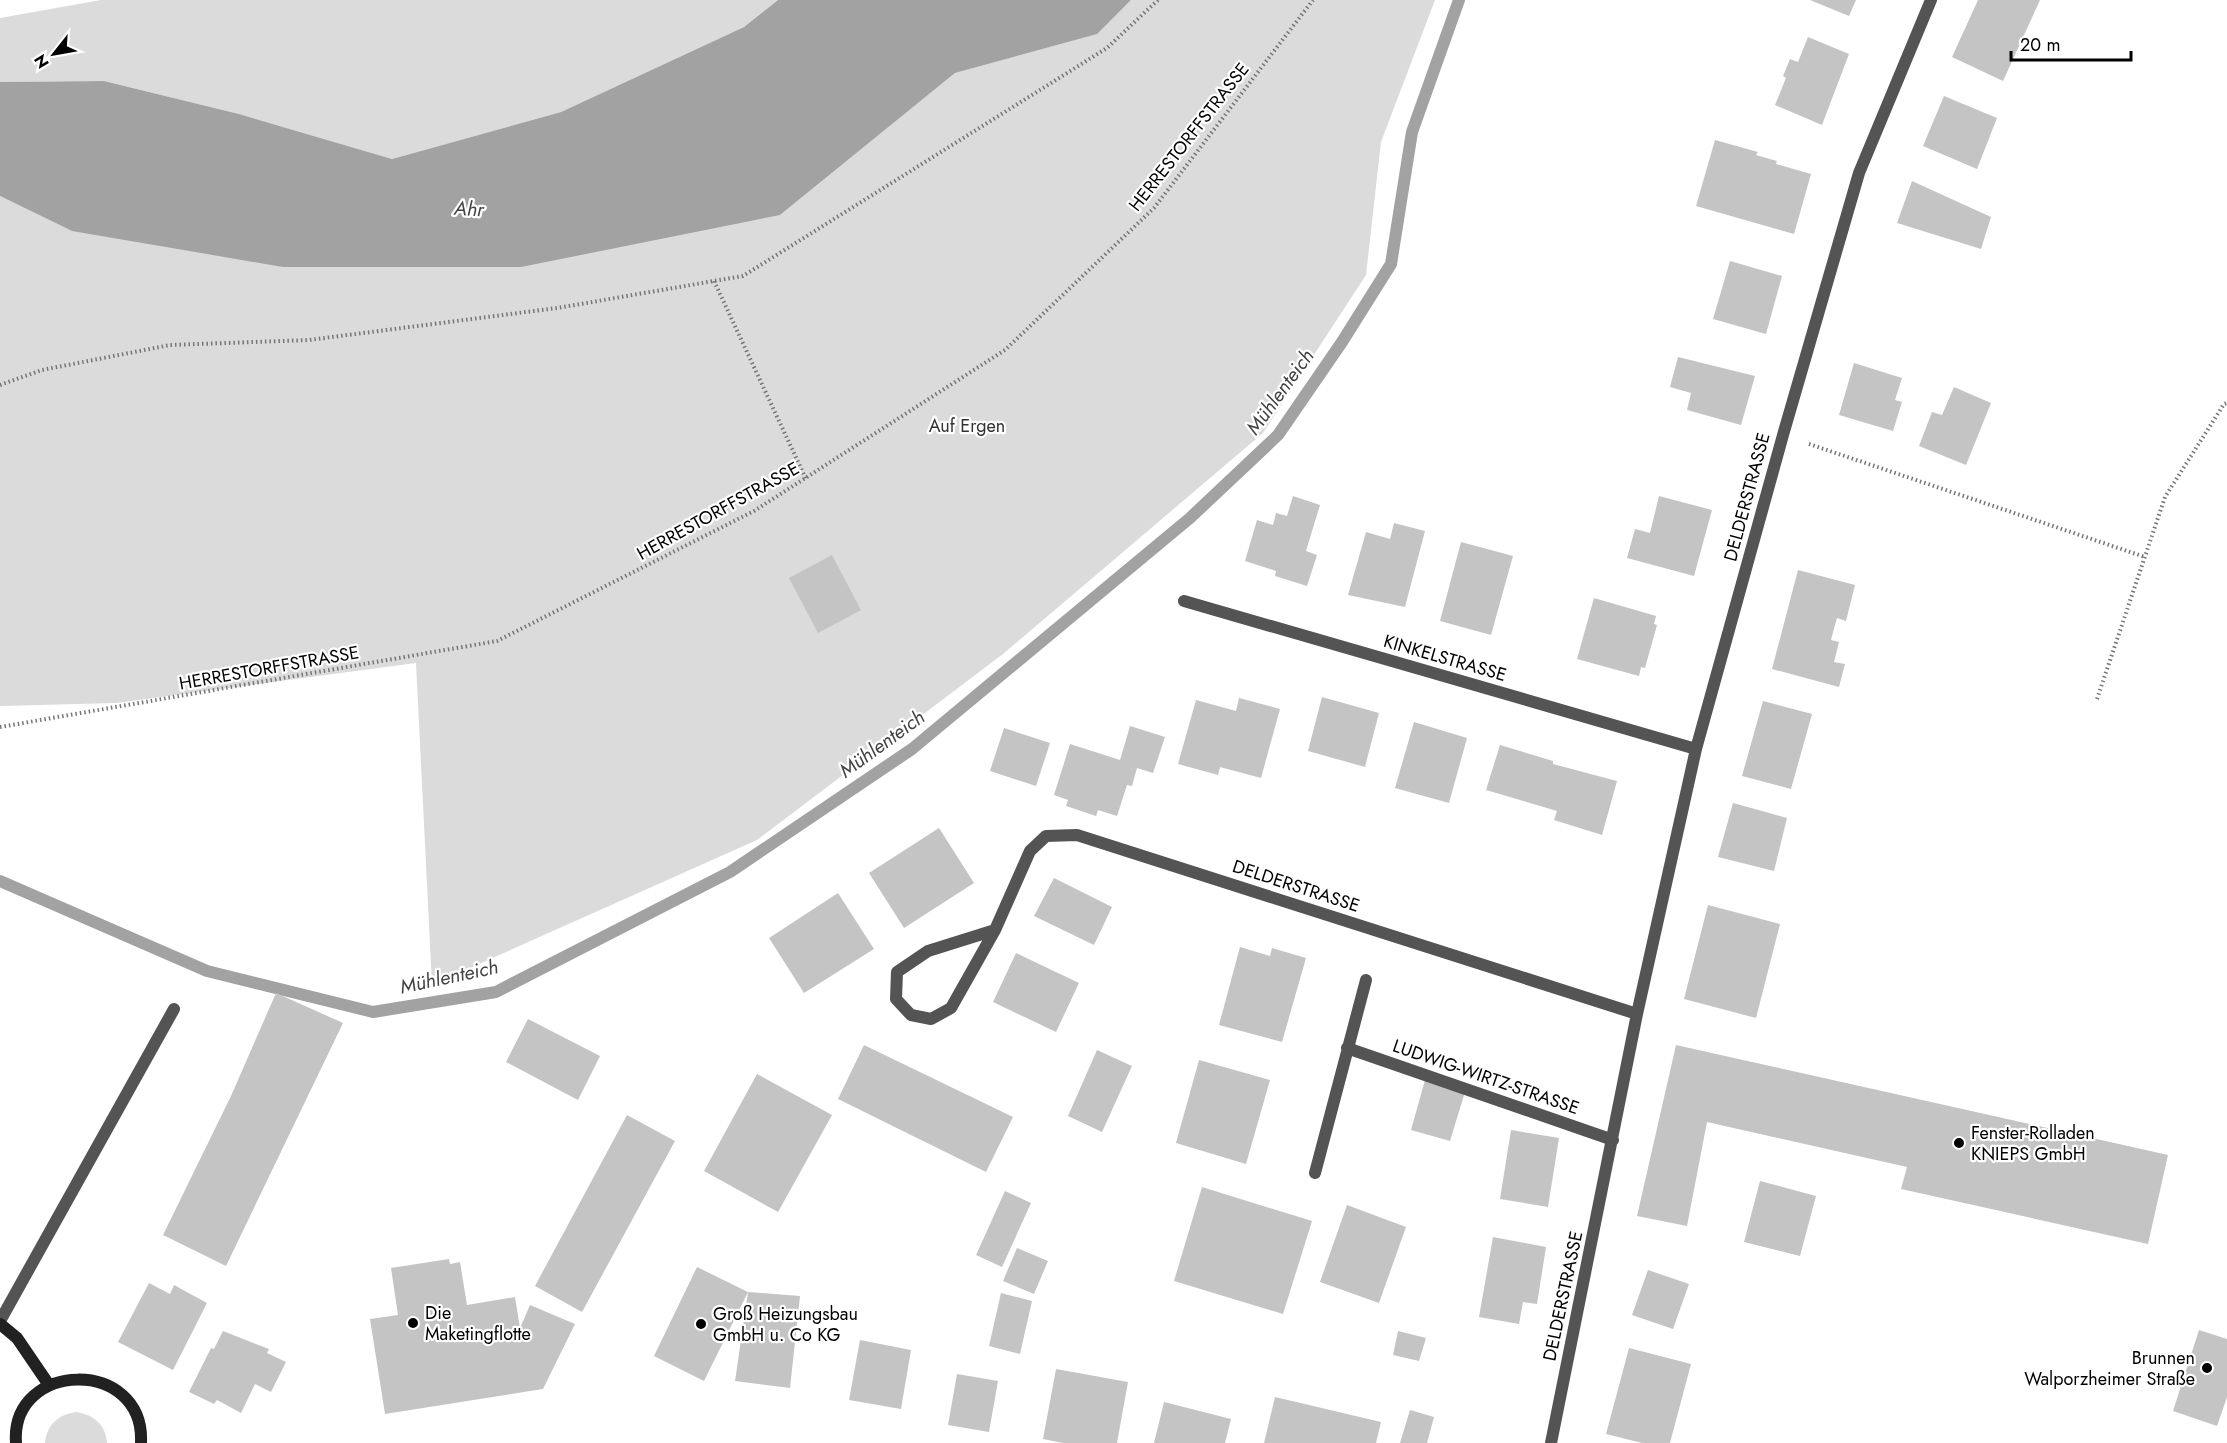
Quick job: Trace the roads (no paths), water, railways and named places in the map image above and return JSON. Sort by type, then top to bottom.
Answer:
[{"type":"street","name":"DELDERSTRASSE","points":[[1551,1443],[1637,1014],[1696,749],[1859,173],[1931,0]]},
{"type":"street","name":"KINKELSTRASSE","points":[[1184,601],[1696,749]]},
{"type":"street","name":"DELDERSTRASSE","points":[[995,930],[928,951],[897,972],[896,999],[911,1015],[930,1020],[951,1008],[995,930],[1030,851],[1046,836],[1077,835],[1637,1014]]},
{"type":"street","points":[[1316,1173],[1366,980]]},
{"type":"street","points":[[49,1385],[17,1338],[0,1322],[174,1009]]},
{"type":"street","name":"LUDWIG-WIRTZ-STRASSE","points":[[1347,1048],[1613,1140]]},
{"type":"street","points":[[16,1443],[20,1415],[32,1398],[49,1385],[68,1378],[88,1378],[108,1385],[124,1397],[136,1414],[142,1434],[141,1443]]},
{"type":"water","name":"Ahr","points":[[778,0],[1131,0],[1097,34],[955,73],[780,215],[521,267],[283,267],[72,231],[0,196],[0,82],[104,81],[239,114],[392,159],[561,112],[744,27]]},
{"type":"waterway","name":"Mühlenteich","points":[[0,881],[207,971],[373,1012],[496,992],[730,872],[912,749],[1190,518],[1278,435],[1342,342],[1391,264],[1412,132],[1459,0]]},
{"type":"place","name":"Fenster-Rolladen KNIEPS GmbH","points":[[1959,1143]]},
{"type":"place","name":"Die Maketingflotte","points":[[413,1323]]},
{"type":"place","name":"Groß Heizungsbau GmbH u. Co KG","points":[[701,1324]]},
{"type":"place","name":"Brunnen Walporzheimer Straße","points":[[2207,1368]]},
{"type":"park label","name":"Auf Ergen","points":[[967,426]]}]
